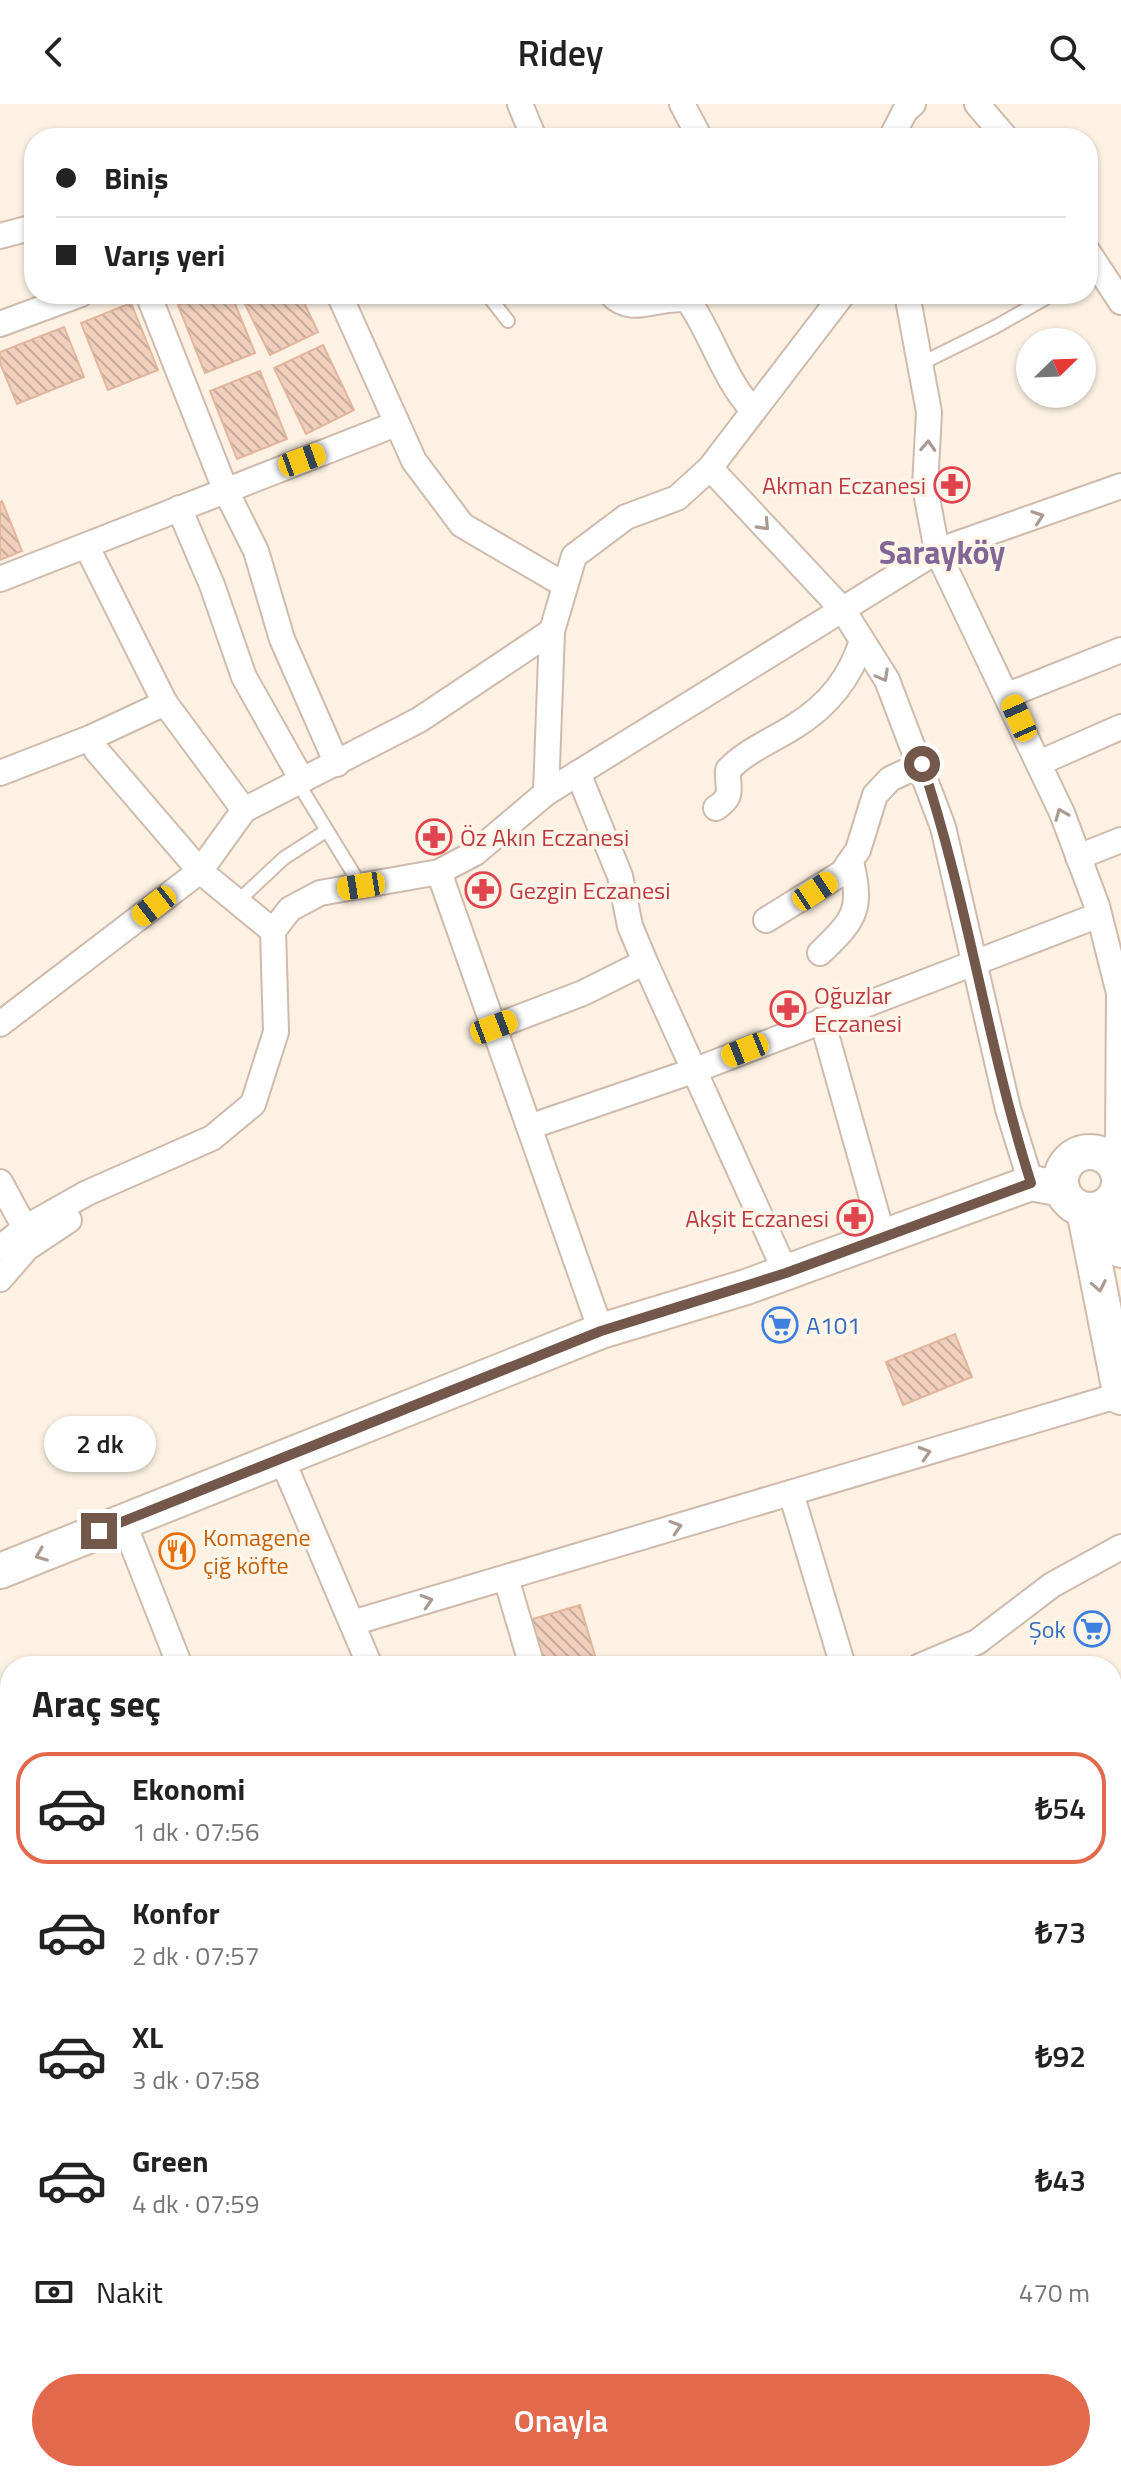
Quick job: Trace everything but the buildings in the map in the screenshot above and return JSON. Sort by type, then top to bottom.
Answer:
[{"type":"street","points":[[520,104],[530,128]]},
{"type":"street","points":[[682,104],[695,128]]},
{"type":"street","points":[[977,104],[997,128]]},
{"type":"street","points":[[896,128],[906,106]]},
{"type":"street","points":[[905,128],[906,106]]},
{"type":"street","points":[[0,236],[24,230]]},
{"type":"street","points":[[1098,273],[1121,302]]},
{"type":"street","points":[[0,324],[54,304]]},
{"type":"street","points":[[152,304],[225,489],[256,551],[282,639],[337,764]]},
{"type":"street","points":[[343,304],[414,461],[462,525],[563,584]]},
{"type":"street","points":[[621,304],[633,307],[646,304]]},
{"type":"street","points":[[691,304],[704,321],[742,399],[753,410]]},
{"type":"street","points":[[546,793],[552,631],[563,584],[574,556],[626,517],[677,498],[710,468],[833,304]]},
{"type":"street","points":[[0,1571],[601,1331],[786,1273],[883,1237],[1072,1196],[1119,1189],[1119,993],[1099,915],[1078,857],[1008,695],[937,551],[925,487],[929,412],[909,304]]},
{"type":"street","points":[[0,579],[396,424]]},
{"type":"street","points":[[710,468],[843,610],[887,680],[922,764],[943,827],[1008,1109],[1072,1196],[1121,1250]]},
{"type":"street","points":[[0,1248],[25,1228],[87,1193],[212,1138],[253,1104],[276,1032],[273,931],[290,909],[320,893],[439,872],[475,853],[546,793],[937,551],[1121,486]]},
{"type":"street","points":[[179,508],[212,585],[244,677],[300,782]]},
{"type":"street","points":[[87,547],[165,703],[244,810]]},
{"type":"street","points":[[1,1019],[200,871],[244,810],[419,720],[552,631]]},
{"type":"street","points":[[716,808],[729,799],[732,792],[728,770],[739,758],[797,726],[823,704],[843,684],[862,641]]},
{"type":"street","points":[[1008,695],[1121,650]]},
{"type":"street","points":[[0,773],[90,738],[165,703]]},
{"type":"street","points":[[1039,763],[1121,727]]},
{"type":"street","points":[[90,738],[97,751],[200,871],[273,931]]},
{"type":"street","points":[[766,920],[842,873],[864,835],[875,795],[890,779],[922,764]]},
{"type":"street","points":[[578,773],[620,876],[630,926],[786,1273]]},
{"type":"street","points":[[1078,857],[1121,840]]},
{"type":"street","points":[[820,953],[845,929],[856,909],[857,886],[851,862]]},
{"type":"street","points":[[439,872],[601,1331]]},
{"type":"street","points":[[529,1127],[693,1071],[973,960],[1099,915]]},
{"type":"street","points":[[494,1027],[583,993],[645,962]]},
{"type":"street","points":[[0,1279],[27,1248],[94,1205],[236,1140],[268,1102],[293,1030],[285,995],[272,971]]},
{"type":"street","points":[[822,1020],[883,1237]]},
{"type":"street","points":[[352,1623],[1121,1396],[1064,1166],[1072,1157],[1094,1151],[1118,1152]]},
{"type":"street","points":[[0,1182],[25,1228]]},
{"type":"street","points":[[281,1457],[366,1656]]},
{"type":"street","points":[[791,1493],[840,1656]]},
{"type":"street","points":[[123,1521],[176,1656]]},
{"type":"street","points":[[944,1656],[977,1642],[1052,1585],[1121,1547]]},
{"type":"street","points":[[506,1578],[529,1656]]},
{"type":"street","points":[[974,1656],[977,1642]]},
{"type":"lane","points":[[495,304],[508,321]]},
{"type":"lane","points":[[920,364],[1035,304]]},
{"type":"lane","points":[[300,782],[361,886]]},
{"type":"lane","points":[[237,902],[284,858],[326,831]]},
{"type":"place","name":"Akman Eczanesi","points":[[952,485]]},
{"type":"place","name":"Öz Akın Eczanesi","points":[[434,837]]},
{"type":"place","name":"Gezgin Eczanesi","points":[[483,890]]},
{"type":"place","name":"Oğuzlar Eczanesi","points":[[788,1009]]},
{"type":"place","name":"Akşit Eczanesi","points":[[855,1218]]},
{"type":"place","name":"A101","points":[[780,1325]]},
{"type":"place","name":"Komagene çiğ köfte","points":[[177,1551]]},
{"type":"place","name":"Şok","points":[[1092,1629]]},
{"type":"district","name":"Sarayköy","points":[[942,552]]},
{"type":"route","points":[[99,1531],[601,1331],[746,1287],[1031,1183],[1008,1109],[943,827],[922,764]]}]
